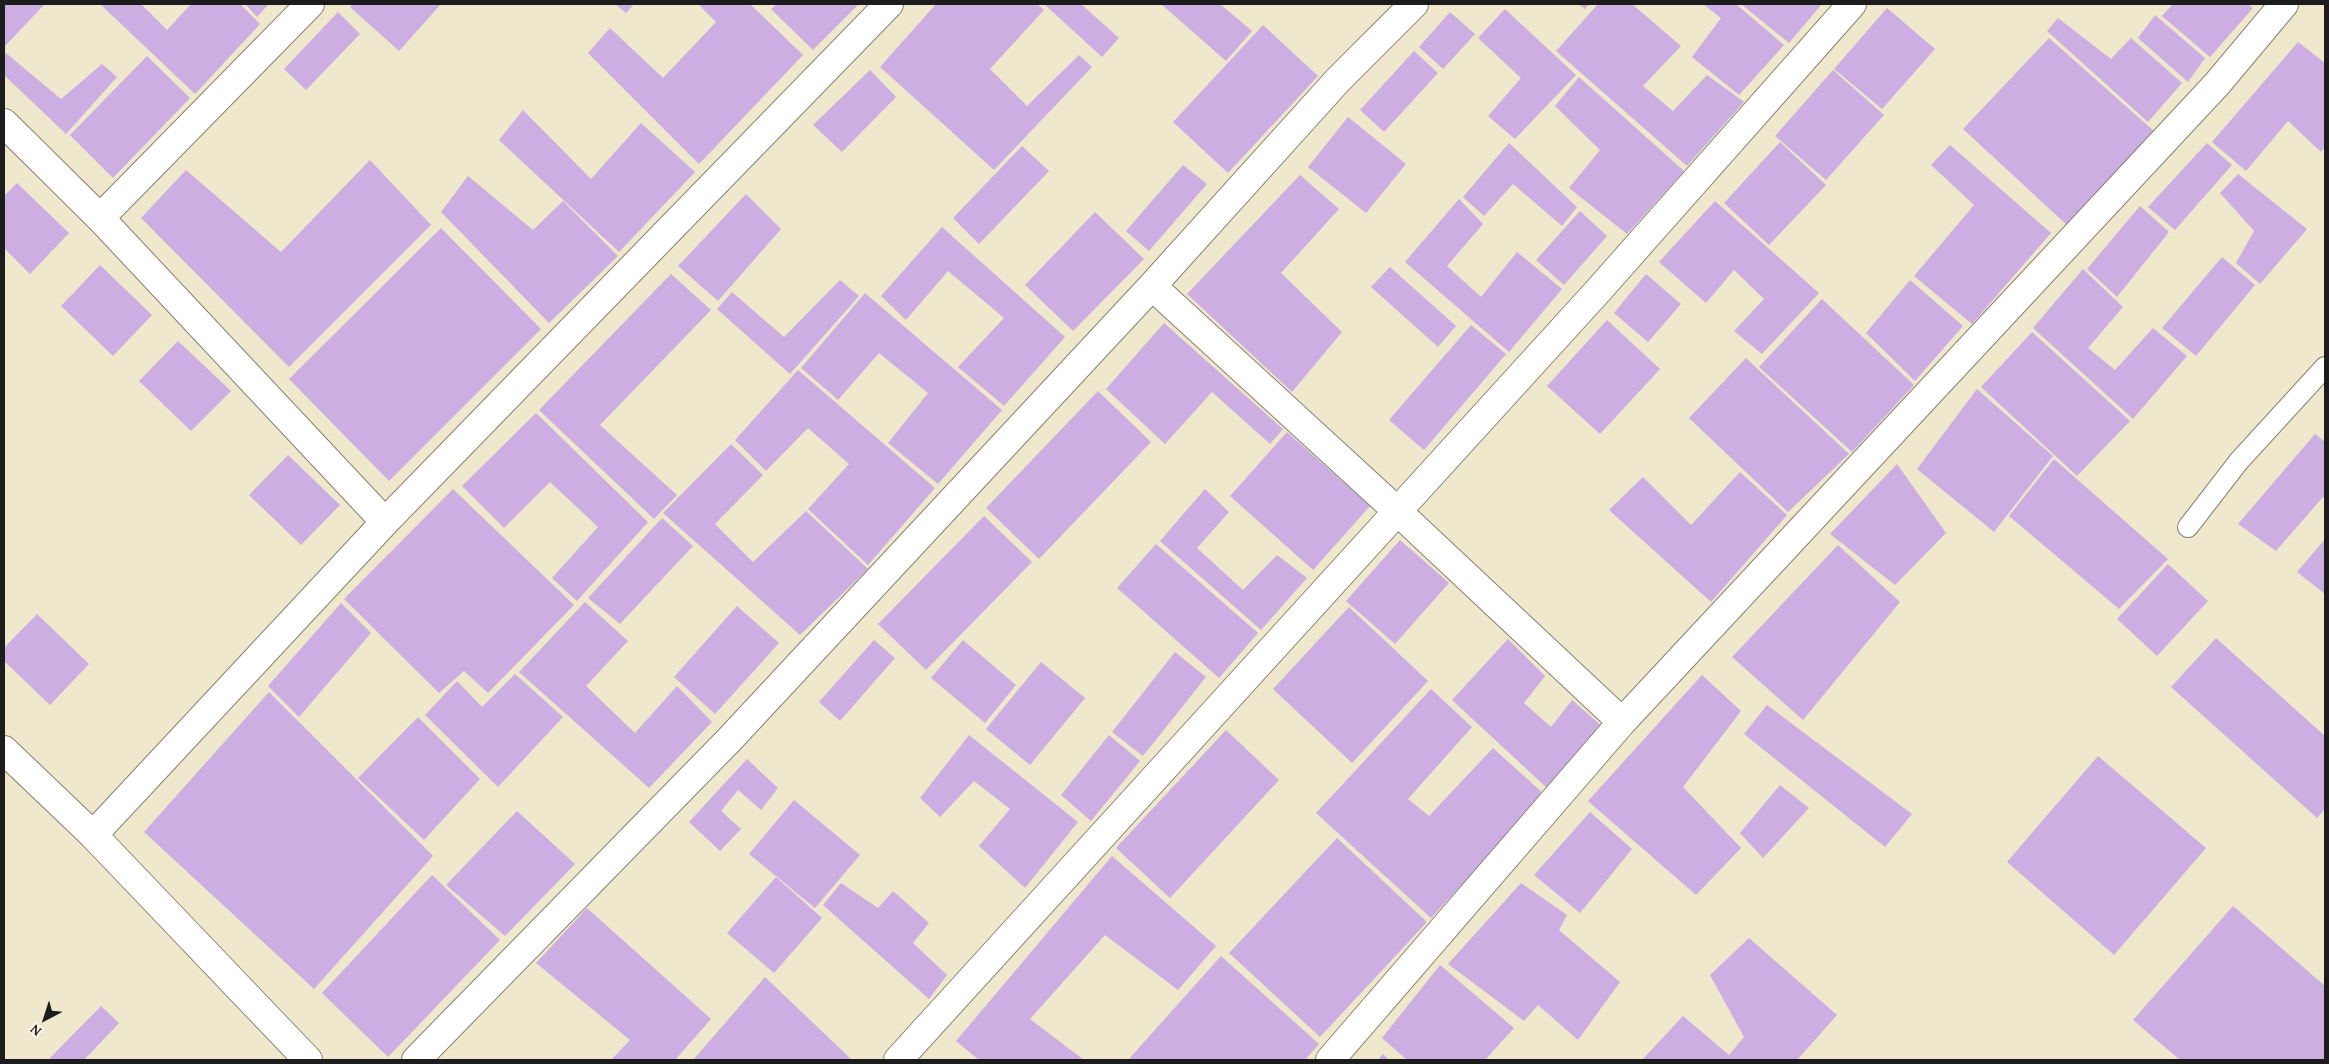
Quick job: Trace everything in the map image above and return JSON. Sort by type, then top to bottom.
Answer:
[{"type":"street","points":[[100,218],[310,4]]},
{"type":"street","points":[[93,835],[385,522],[889,4]]},
{"type":"street","points":[[416,1060],[730,739],[1152,286],[1338,80],[1414,4]]},
{"type":"street","points":[[898,1060],[1396,510],[1597,292],[1852,4]]},
{"type":"street","points":[[1330,1060],[1622,722],[2216,84],[2284,4]]},
{"type":"street","points":[[4,123],[100,218],[385,522]]},
{"type":"street","points":[[1152,286],[1396,510],[1622,722]]},
{"type":"street","points":[[4,750],[93,835],[308,1060]]},
{"type":"lane","points":[[2188,527],[2239,462],[2325,367]]},
{"type":"building","points":[[4,4],[45,4],[4,47]]},
{"type":"building","points":[[100,4],[141,4],[167,30],[191,4],[240,4],[260,24],[195,94]]},
{"type":"building","points":[[245,4],[269,4],[257,17]]},
{"type":"building","points":[[353,4],[441,4],[399,51],[350,7]]},
{"type":"building","points":[[615,4],[634,4],[626,13]]},
{"type":"building","points":[[698,4],[750,4],[803,55],[699,164],[588,53],[610,28],[663,78],[716,22]]},
{"type":"building","points":[[777,4],[859,4],[813,50],[771,9]]},
{"type":"building","points":[[936,4],[1037,4],[1044,10],[990,69],[1027,106],[1079,55],[1092,67],[994,170],[880,67]]},
{"type":"building","points":[[1044,4],[1081,4],[1119,38],[1102,57]]},
{"type":"building","points":[[1161,4],[1220,4],[1252,31],[1226,61]]},
{"type":"building","points":[[1578,4],[1589,4],[1585,9]]},
{"type":"building","points":[[1598,4],[1632,4],[1681,46],[1643,86],[1673,111],[1707,75],[1744,102],[1687,166],[1556,51]]},
{"type":"building","points":[[1703,4],[1736,4],[1784,45],[1739,95],[1692,57],[1721,18]]},
{"type":"building","points":[[1741,4],[1822,4],[1789,43]]},
{"type":"building","points":[[2173,4],[2248,4],[2253,8],[2210,57],[2162,16]]},
{"type":"building","points":[[1887,8],[1935,49],[1882,109],[1834,69]]},
{"type":"building","points":[[1505,9],[1576,75],[1515,139],[1488,116],[1521,78],[1478,38]]},
{"type":"building","points":[[338,12],[360,34],[306,90],[284,69]]},
{"type":"building","points":[[1450,12],[1475,34],[1443,69],[1419,47]]},
{"type":"building","points":[[2155,15],[2205,58],[2188,82],[2138,38]]},
{"type":"building","points":[[2058,18],[2111,59],[2131,38],[2182,83],[2148,122],[2047,31]]},
{"type":"building","points":[[1263,25],[1318,76],[1228,173],[1173,122]]},
{"type":"building","points":[[2049,38],[2155,132],[2068,226],[1963,129]]},
{"type":"building","points":[[2298,42],[2325,63],[2325,147],[2321,152],[2288,121],[2246,171],[2212,142]]},
{"type":"building","points":[[1414,51],[1438,73],[1384,132],[1360,110]]},
{"type":"building","points":[[6,53],[61,99],[102,64],[117,77],[66,134],[4,75],[4,56]]},
{"type":"building","points":[[147,56],[190,98],[113,178],[70,135]]},
{"type":"building","points":[[870,70],[896,97],[842,152],[813,125]]},
{"type":"building","points":[[1833,70],[1884,115],[1826,180],[1775,136]]},
{"type":"building","points":[[1579,77],[1684,171],[1627,234],[1569,188],[1600,150],[1555,106]]},
{"type":"building","points":[[523,110],[591,179],[641,123],[695,172],[619,252],[499,140]]},
{"type":"building","points":[[1348,117],[1406,164],[1366,213],[1308,167]]},
{"type":"building","points":[[1780,142],[1826,185],[1769,245],[1724,203]]},
{"type":"building","points":[[1509,143],[1577,207],[1562,226],[1513,184],[1484,216],[1463,197]]},
{"type":"building","points":[[2207,143],[2232,165],[2175,230],[2148,207]]},
{"type":"building","points":[[1950,145],[2051,233],[1972,324],[1914,276],[1974,205],[1931,165]]},
{"type":"building","points":[[1022,146],[1049,171],[979,244],[953,218]]},
{"type":"building","points":[[370,160],[431,225],[289,367],[141,218],[186,170],[281,252]]},
{"type":"building","points":[[1183,165],[1207,184],[1149,251],[1126,231]]},
{"type":"building","points":[[2238,174],[2307,229],[2260,284],[2236,263],[2254,231],[2220,193]]},
{"type":"building","points":[[1300,175],[1339,209],[1281,273],[1342,332],[1292,392],[1187,294]]},
{"type":"building","points":[[468,176],[533,230],[563,201],[618,256],[549,323],[441,212]]},
{"type":"building","points":[[17,183],[69,233],[30,274],[4,248],[4,196]]},
{"type":"building","points":[[746,194],[781,229],[718,301],[678,266]]},
{"type":"building","points":[[1459,199],[1483,224],[1447,266],[1481,297],[1517,252],[1562,289],[1509,352],[1405,262]]},
{"type":"building","points":[[1715,201],[1819,293],[1762,354],[1734,331],[1764,299],[1734,270],[1706,303],[1659,262]]},
{"type":"building","points":[[2140,206],[2169,232],[2117,297],[2087,269]]},
{"type":"building","points":[[1580,211],[1607,236],[1564,285],[1536,260]]},
{"type":"building","points":[[1095,212],[1144,259],[1073,331],[1025,285]]},
{"type":"building","points":[[942,227],[1065,337],[1004,406],[958,367],[1004,318],[948,271],[906,320],[881,296]]},
{"type":"building","points":[[441,228],[541,329],[389,481],[289,379]]},
{"type":"building","points":[[2222,257],[2255,285],[2196,356],[2162,328]]},
{"type":"building","points":[[100,265],[152,315],[113,356],[61,306]]},
{"type":"building","points":[[1390,267],[1456,326],[1438,347],[1371,287]]},
{"type":"building","points":[[2083,269],[2123,307],[2088,348],[2115,370],[2153,328],[2187,356],[2133,419],[2033,328]]},
{"type":"building","points":[[671,274],[711,310],[600,425],[677,495],[654,519],[539,410]]},
{"type":"building","points":[[1646,274],[1681,304],[1648,342],[1614,313]]},
{"type":"building","points":[[840,280],[859,296],[790,374],[717,309],[732,292],[784,337]]},
{"type":"building","points":[[1910,280],[1963,326],[1915,381],[1866,333]]},
{"type":"building","points":[[865,293],[1002,410],[938,484],[888,443],[928,393],[879,353],[838,400],[801,368]]},
{"type":"building","points":[[1822,299],[1914,385],[1852,452],[1759,367]]},
{"type":"building","points":[[1607,320],[1660,369],[1600,434],[1547,386]]},
{"type":"building","points":[[1164,323],[1283,429],[1270,444],[1212,392],[1165,444],[1106,389]]},
{"type":"building","points":[[1471,325],[1506,354],[1424,450],[1389,420]]},
{"type":"building","points":[[2032,332],[2130,421],[2077,476],[1981,387]]},
{"type":"building","points":[[178,341],[231,391],[191,431],[139,381]]},
{"type":"building","points":[[1746,358],[1849,454],[1788,512],[1689,418]]},
{"type":"building","points":[[798,370],[935,488],[868,565],[808,509],[849,464],[808,428],[766,471],[735,440]]},
{"type":"building","points":[[1977,389],[2053,456],[1994,532],[1917,469]]},
{"type":"building","points":[[1098,391],[1151,442],[1039,559],[986,508]]},
{"type":"building","points":[[536,413],[648,522],[577,601],[552,578],[598,527],[550,482],[504,528],[462,486]]},
{"type":"building","points":[[1287,432],[1370,506],[1313,570],[1230,496]]},
{"type":"building","points":[[2315,434],[2325,442],[2325,499],[2323,497],[2276,551],[2238,524]]},
{"type":"building","points":[[731,444],[763,475],[715,524],[753,562],[806,511],[868,569],[800,635],[663,513]]},
{"type":"building","points":[[288,455],[340,505],[301,545],[249,495]]},
{"type":"building","points":[[2054,459],[2168,559],[2119,609],[2009,516]]},
{"type":"building","points":[[1897,464],[1946,533],[1895,585],[1830,534]]},
{"type":"building","points":[[1740,472],[1787,515],[1711,602],[1609,510],[1643,477],[1691,525]]},
{"type":"building","points":[[453,489],[574,605],[488,693],[464,671],[439,693],[344,599]]},
{"type":"building","points":[[1205,489],[1229,512],[1197,548],[1243,590],[1277,555],[1307,578],[1261,630],[1160,541]]},
{"type":"building","points":[[984,516],[1032,562],[926,670],[878,624]]},
{"type":"building","points":[[662,518],[693,546],[620,624],[588,598]]},
{"type":"building","points":[[2325,539],[2325,594],[2297,572]]},
{"type":"building","points":[[1400,540],[1449,583],[1395,644],[1346,601]]},
{"type":"building","points":[[1156,544],[1258,633],[1219,678],[1117,588]]},
{"type":"building","points":[[1838,545],[1900,602],[1803,720],[1732,657]]},
{"type":"building","points":[[2168,564],[2208,601],[2157,656],[2117,619]]},
{"type":"building","points":[[585,602],[628,641],[586,686],[635,733],[677,686],[712,722],[649,788],[519,672]]},
{"type":"building","points":[[341,603],[371,633],[299,717],[268,686]]},
{"type":"building","points":[[737,606],[779,643],[715,714],[674,677]]},
{"type":"building","points":[[1349,607],[1428,681],[1352,763],[1273,689]]},
{"type":"building","points":[[37,614],[89,664],[50,705],[4,661],[4,648]]},
{"type":"building","points":[[2216,638],[2325,736],[2325,809],[2317,818],[2171,687]]},
{"type":"building","points":[[1508,639],[1545,676],[1524,703],[1551,727],[1572,700],[1604,728],[1548,789],[1452,700]]},
{"type":"building","points":[[874,640],[895,658],[840,721],[819,702]]},
{"type":"building","points":[[963,640],[1016,685],[985,723],[931,678]]},
{"type":"building","points":[[1175,652],[1206,677],[1143,756],[1112,732]]},
{"type":"building","points":[[1041,662],[1085,698],[1030,765],[986,729]]},
{"type":"building","points":[[515,674],[563,717],[498,787],[425,715],[457,681],[482,707]]},
{"type":"building","points":[[1702,675],[1741,711],[1683,787],[1741,848],[1696,895],[1588,801]]},
{"type":"building","points":[[1431,689],[1472,727],[1408,799],[1429,816],[1493,748],[1545,795],[1431,918],[1316,813]]},
{"type":"building","points":[[269,692],[433,856],[314,989],[144,832]]},
{"type":"building","points":[[1767,705],[1912,814],[1885,847],[1744,734]]},
{"type":"building","points":[[418,717],[480,779],[424,840],[358,778]]},
{"type":"building","points":[[1226,730],[1279,780],[1170,898],[1116,848]]},
{"type":"building","points":[[969,735],[1078,822],[1025,888],[979,846],[1010,809],[974,781],[940,817],[920,798]]},
{"type":"building","points":[[1109,735],[1140,761],[1091,821],[1061,795]]},
{"type":"building","points":[[2098,756],[2206,848],[2114,955],[2007,862]]},
{"type":"building","points":[[747,759],[778,788],[761,810],[738,790],[721,811],[741,829],[720,851],[689,822]]},
{"type":"building","points":[[1780,785],[1809,808],[1763,858],[1740,833]]},
{"type":"building","points":[[794,800],[860,855],[815,908],[749,854]]},
{"type":"building","points":[[517,811],[575,864],[505,936],[446,885]]},
{"type":"building","points":[[1590,812],[1632,849],[1580,913],[1534,875]]},
{"type":"building","points":[[1337,838],[1427,922],[1320,1037],[1229,953]]},
{"type":"building","points":[[1112,856],[1216,946],[1178,990],[1105,935],[1030,1019],[1084,1060],[979,1060],[956,1041]]},
{"type":"building","points":[[432,875],[500,940],[388,1057],[322,993]]},
{"type":"building","points":[[776,877],[822,918],[774,973],[727,933]]},
{"type":"building","points":[[841,883],[878,908],[893,891],[929,923],[913,943],[947,975],[929,999],[823,905]]},
{"type":"building","points":[[1521,883],[1567,915],[1559,930],[1620,982],[1578,1040],[1538,1005],[1524,1021],[1448,964]]},
{"type":"building","points":[[2233,906],[2325,986],[2325,1060],[2180,1060],[2133,1020]]},
{"type":"building","points":[[587,908],[711,1019],[675,1060],[611,1060],[630,1040],[536,963]]},
{"type":"building","points":[[1749,938],[1837,1015],[1797,1060],[1642,1060],[1683,1016],[1729,1055],[1744,1037],[1710,975]]},
{"type":"building","points":[[1221,956],[1319,1044],[1305,1060],[1128,1060]]},
{"type":"building","points":[[1440,965],[1514,1028],[1485,1060],[1407,1060],[1382,1038]]},
{"type":"building","points":[[765,977],[852,1060],[693,1060]]},
{"type":"building","points":[[101,1006],[119,1023],[84,1060],[48,1060]]},
{"type":"building","points":[[1383,1054],[1389,1060],[1378,1060]]}]
